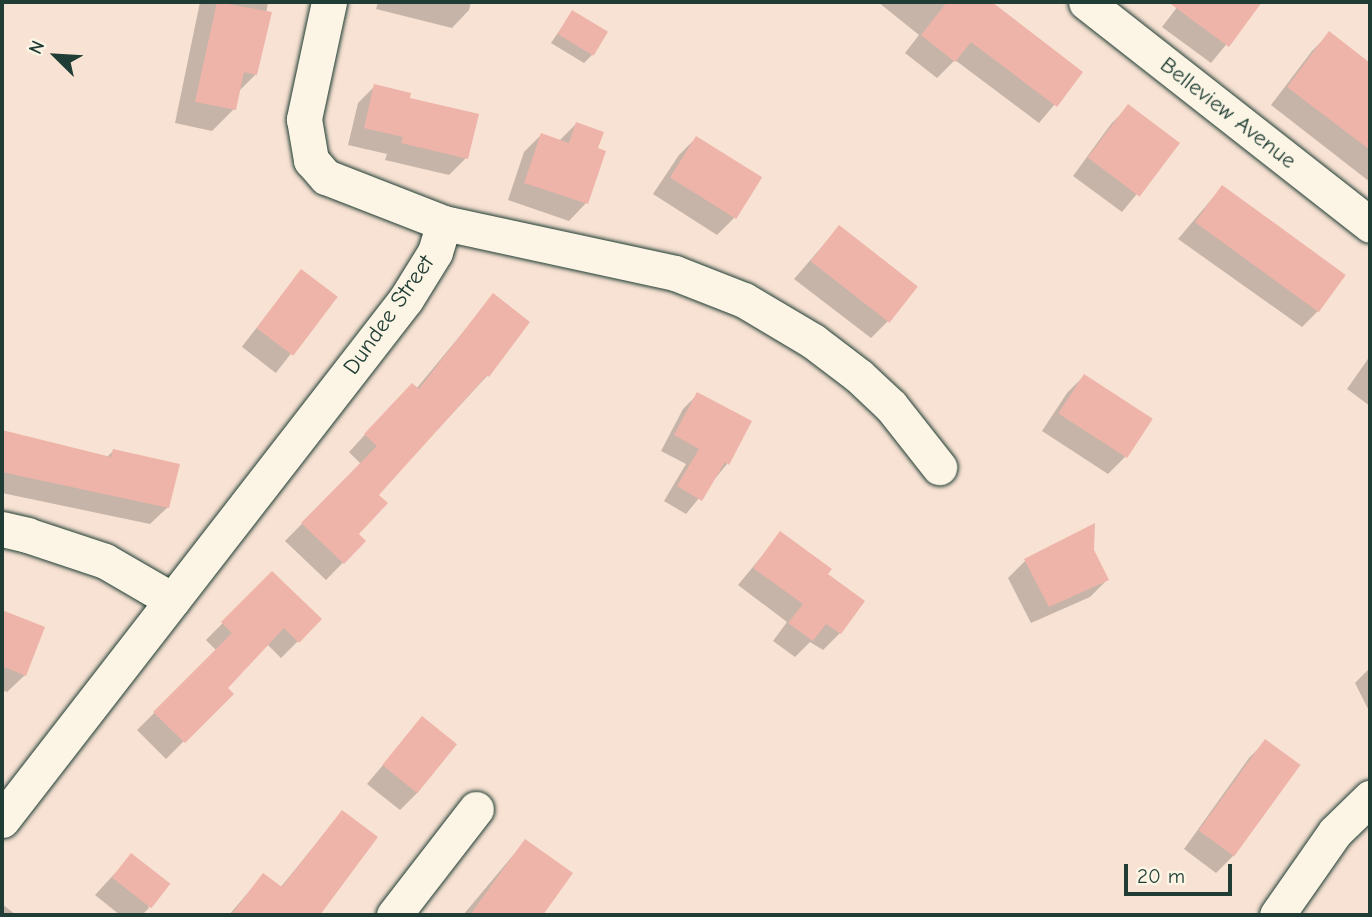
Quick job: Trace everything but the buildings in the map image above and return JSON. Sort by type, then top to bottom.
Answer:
[{"type":"street","points":[[329,2],[305,109],[305,132],[311,160],[317,170],[337,183],[444,223],[675,274],[744,300],[813,341],[859,376],[891,406],[939,467]]},
{"type":"street","name":"Belleview Avenue","points":[[1106,8],[1370,225]]},
{"type":"street","name":"Dundee Street","points":[[2,820],[406,299],[435,252],[444,223]]},
{"type":"street","points":[[2,530],[27,534],[105,561],[172,600]]},
{"type":"street","points":[[1277,915],[1335,832],[1370,798]]},
{"type":"street","points":[[394,915],[476,809]]}]
